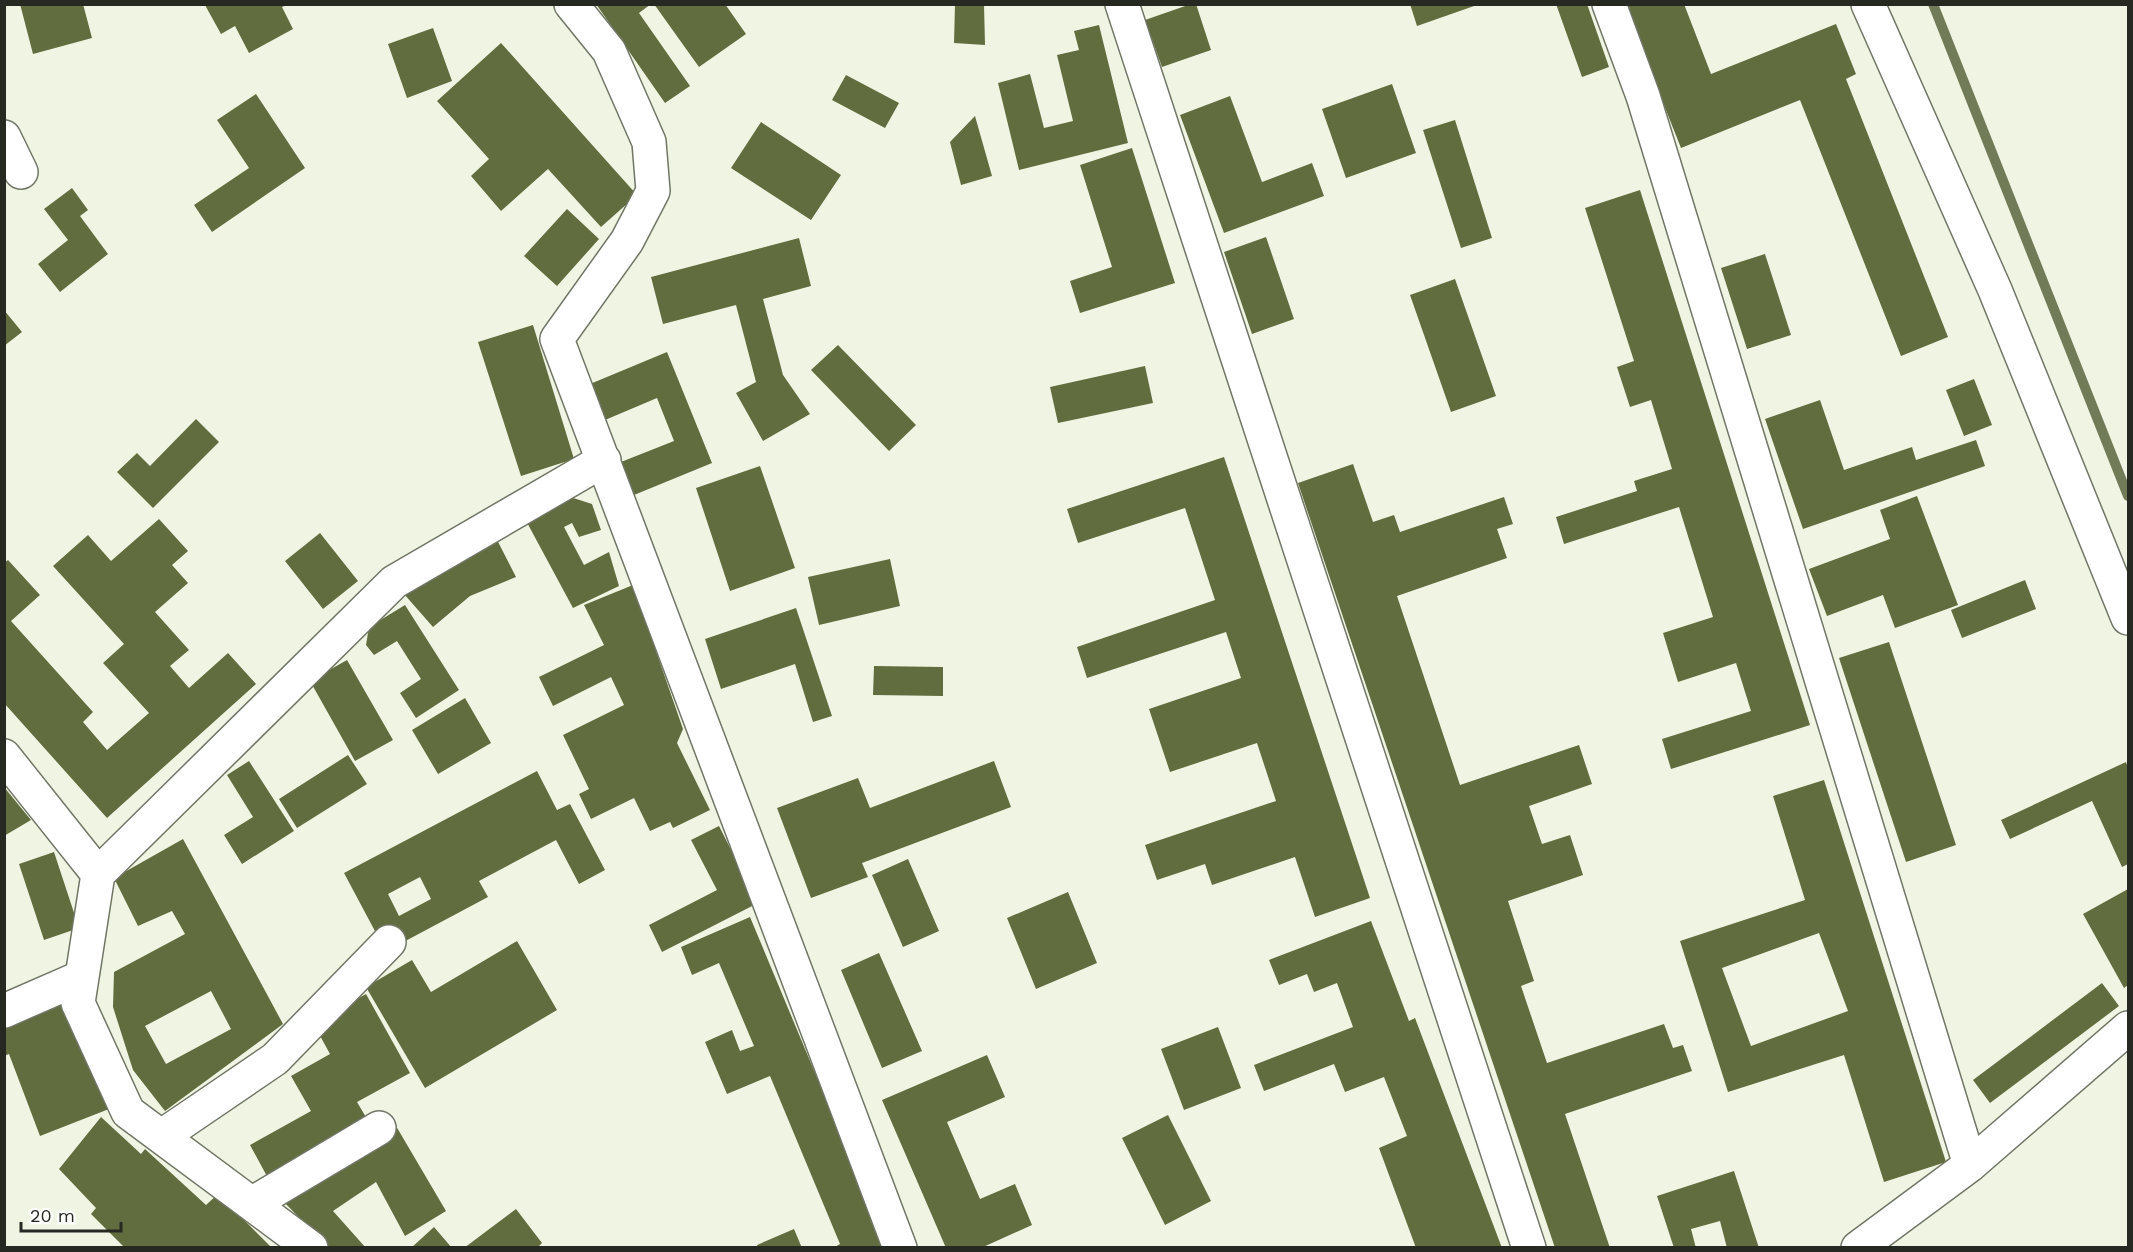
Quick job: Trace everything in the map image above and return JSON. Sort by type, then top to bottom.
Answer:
[{"type":"street","points":[[571,4],[609,51],[649,142],[654,191],[627,241],[557,339],[900,1248]]},
{"type":"street","points":[[1122,4],[1529,1248]]},
{"type":"street","points":[[1609,4],[1642,96],[1970,1165]]},
{"type":"street","points":[[1868,4],[1995,290],[2128,618]]},
{"type":"street","points":[[4,137],[21,172]]},
{"type":"street","points":[[311,1248],[128,1112],[78,1003],[98,874],[394,582],[604,460]]},
{"type":"street","points":[[4,756],[98,874]]},
{"type":"street","points":[[162,1136],[275,1059],[389,942]]},
{"type":"street","points":[[4,1011],[82,977]]},
{"type":"street","points":[[1858,1248],[1970,1165],[2128,1028]]},
{"type":"street","points":[[253,1203],[379,1128]]},
{"type":"building","points":[[20,4],[83,4],[92,38],[33,54]]},
{"type":"building","points":[[596,4],[651,4],[639,13],[690,86],[665,103]]},
{"type":"building","points":[[654,4],[725,4],[746,34],[699,67]]},
{"type":"building","points":[[955,4],[984,4],[985,45],[954,43]]},
{"type":"building","points":[[1196,4],[1211,50],[1162,67],[1145,20]]},
{"type":"building","points":[[1410,4],[1477,4],[1477,5],[1417,26]]},
{"type":"building","points":[[1556,4],[1587,4],[1609,67],[1582,77]]},
{"type":"building","points":[[1624,4],[1684,4],[1711,74],[1836,24],[1856,74],[1846,79],[1948,337],[1901,356],[1800,100],[1681,148]]},
{"type":"building","points":[[205,5],[287,5],[282,7],[293,29],[249,53],[235,26],[221,34]]},
{"type":"building","points":[[1099,25],[1128,143],[1019,170],[998,83],[1030,74],[1044,128],[1073,121],[1057,55],[1079,50],[1074,31]]},
{"type":"building","points":[[433,28],[452,81],[407,98],[388,44]]},
{"type":"building","points":[[501,43],[637,195],[601,227],[548,169],[501,211],[471,176],[489,159],[437,101]]},
{"type":"building","points":[[846,75],[899,103],[885,128],[832,100]]},
{"type":"building","points":[[1392,84],[1416,153],[1346,178],[1322,109]]},
{"type":"building","points":[[256,94],[305,168],[212,232],[194,205],[249,168],[217,120]]},
{"type":"building","points":[[1230,96],[1262,182],[1312,163],[1324,196],[1224,233],[1180,115]]},
{"type":"building","points":[[975,116],[992,176],[961,185],[950,142]]},
{"type":"building","points":[[1455,120],[1492,238],[1461,248],[1423,130]]},
{"type":"building","points":[[761,122],[841,175],[811,220],[731,168]]},
{"type":"building","points":[[1132,148],[1175,283],[1080,313],[1070,281],[1112,267],[1080,165]]},
{"type":"building","points":[[72,188],[88,210],[80,216],[108,254],[60,292],[38,264],[68,240],[44,209]]},
{"type":"building","points":[[1640,190],[1810,725],[1671,769],[1662,739],[1751,711],[1736,663],[1678,682],[1663,633],[1713,617],[1679,507],[1564,544],[1556,517],[1637,491],[1634,481],[1672,469],[1651,400],[1630,407],[1617,367],[1634,361],[1585,208]]},
{"type":"building","points":[[567,209],[599,239],[557,286],[524,256]]},
{"type":"building","points":[[1266,237],[1294,319],[1252,334],[1224,252]]},
{"type":"building","points":[[799,238],[811,286],[763,299],[783,375],[810,414],[763,441],[736,393],[756,382],[736,305],[663,324],[651,277]]},
{"type":"building","points":[[1765,254],[1791,335],[1747,349],[1721,268]]},
{"type":"building","points":[[1455,279],[1496,396],[1451,412],[1410,295]]},
{"type":"building","points":[[4,310],[22,332],[4,346]]},
{"type":"building","points":[[533,325],[574,459],[521,476],[478,342]]},
{"type":"building","points":[[838,345],[916,425],[889,451],[811,370]]},
{"type":"building","points":[[667,352],[712,463],[634,495],[621,462],[674,441],[657,398],[605,420],[590,384]]},
{"type":"building","points":[[1145,366],[1153,403],[1058,423],[1050,387]]},
{"type":"building","points":[[1974,379],[1992,425],[1964,436],[1946,390]]},
{"type":"building","points":[[1820,400],[1844,470],[1912,447],[1916,460],[1976,440],[1985,466],[1803,529],[1765,419]]},
{"type":"building","points":[[196,419],[219,442],[153,508],[117,472],[137,453],[150,466]]},
{"type":"building","points":[[1224,457],[1370,898],[1315,917],[1295,857],[1212,885],[1205,864],[1157,880],[1145,845],[1276,801],[1257,743],[1170,772],[1149,709],[1241,678],[1226,632],[1087,678],[1077,647],[1215,600],[1185,508],[1078,543],[1067,509]]},
{"type":"building","points":[[1353,464],[1373,522],[1394,515],[1400,532],[1504,497],[1513,524],[1497,529],[1507,558],[1397,596],[1460,785],[1579,745],[1592,784],[1529,806],[1542,844],[1570,835],[1583,875],[1508,901],[1534,981],[1521,986],[1547,1063],[1664,1024],[1673,1048],[1683,1045],[1692,1071],[1565,1114],[1610,1248],[1555,1248],[1298,483]]},
{"type":"building","points":[[760,466],[795,568],[730,591],[696,488]]},
{"type":"building","points":[[567,496],[592,504],[601,530],[579,537],[572,523],[564,527],[584,565],[609,552],[619,586],[573,608],[524,517]]},
{"type":"building","points":[[1917,496],[1958,605],[1895,628],[1883,595],[1827,616],[1809,569],[1890,539],[1880,510]]},
{"type":"building","points":[[159,519],[188,551],[172,565],[188,583],[155,612],[189,650],[170,666],[189,688],[228,653],[256,684],[107,818],[4,703],[4,563],[8,560],[40,595],[11,621],[93,712],[83,722],[107,750],[149,713],[103,663],[124,644],[53,566],[88,535],[111,561]]},
{"type":"building","points":[[320,533],[358,581],[323,609],[285,561]]},
{"type":"building","points":[[494,534],[516,577],[470,596],[433,627],[404,594]]},
{"type":"building","points":[[890,559],[900,606],[819,625],[808,577]]},
{"type":"building","points":[[2025,580],[2036,609],[1962,638],[1951,610]]},
{"type":"building","points":[[633,585],[683,729],[677,743],[710,810],[673,828],[670,822],[650,831],[634,798],[591,819],[579,794],[589,789],[563,735],[624,705],[611,677],[553,706],[539,677],[604,645],[584,605]]},
{"type":"building","points":[[405,605],[459,690],[416,718],[400,693],[421,679],[397,641],[374,655],[366,645],[369,627]]},
{"type":"building","points":[[796,608],[832,716],[813,722],[795,664],[721,689],[705,639]]},
{"type":"building","points":[[1889,642],[1956,845],[1906,862],[1839,658]]},
{"type":"building","points":[[347,660],[393,740],[355,761],[310,681]]},
{"type":"building","points":[[874,666],[943,667],[943,696],[873,695]]},
{"type":"building","points":[[465,698],[491,743],[438,774],[412,730]]},
{"type":"building","points":[[348,755],[367,784],[297,828],[279,799]]},
{"type":"building","points":[[249,761],[294,831],[242,864],[224,835],[253,817],[227,775]]},
{"type":"building","points":[[994,761],[1011,807],[862,863],[868,877],[811,898],[777,808],[858,778],[870,808]]},
{"type":"building","points":[[2126,762],[2128,768],[2128,864],[2122,867],[2092,801],[2010,839],[2001,820]]},
{"type":"building","points":[[537,771],[557,810],[570,804],[605,870],[579,884],[556,840],[479,881],[488,897],[396,946],[376,933],[344,873]],"holes":[[[420,877],[431,899],[399,916],[388,894]]]},
{"type":"building","points":[[1824,780],[1946,1162],[1884,1182],[1844,1055],[1728,1092],[1680,941],[1805,900],[1773,796]],"holes":[[[1819,933],[1848,1011],[1751,1046],[1722,968]]]},
{"type":"building","points":[[4,787],[31,820],[4,836]]},
{"type":"building","points":[[719,826],[758,903],[662,952],[649,925],[717,890],[691,840]]},
{"type":"building","points":[[183,839],[283,1024],[165,1111],[133,1070],[113,1007],[114,972],[185,934],[172,911],[138,926],[114,878]],"holes":[[[211,991],[231,1029],[166,1064],[145,1026]]]},
{"type":"building","points":[[54,852],[79,928],[44,940],[19,864]]},
{"type":"building","points":[[908,859],[939,931],[903,947],[872,875]]},
{"type":"building","points":[[2128,889],[2128,985],[2124,988],[2083,914]]},
{"type":"building","points":[[1068,892],[1097,963],[1036,989],[1007,918]]},
{"type":"building","points":[[750,917],[888,1248],[833,1248],[840,1244],[770,1076],[727,1094],[705,1042],[732,1030],[740,1051],[754,1046],[719,963],[692,975],[681,947]]},
{"type":"building","points":[[1371,921],[1409,1021],[1415,1018],[1502,1248],[1416,1248],[1379,1148],[1407,1136],[1384,1077],[1345,1092],[1334,1064],[1264,1091],[1254,1065],[1353,1027],[1337,983],[1314,992],[1307,974],[1279,985],[1269,960]]},
{"type":"building","points":[[517,941],[557,1010],[425,1088],[366,987],[412,960],[431,992]]},
{"type":"building","points":[[879,953],[922,1051],[882,1068],[841,970]]},
{"type":"building","points":[[2102,983],[2119,1006],[1990,1103],[1973,1080]]},
{"type":"building","points":[[366,994],[410,1073],[357,1102],[370,1124],[269,1180],[250,1145],[311,1111],[291,1076],[330,1054],[313,1023]]},
{"type":"building","points":[[67,998],[109,1109],[40,1136],[9,1054],[4,1056],[4,1022]]},
{"type":"building","points":[[1218,1027],[1241,1088],[1184,1110],[1161,1049]]},
{"type":"building","points":[[987,1055],[1005,1097],[947,1122],[980,1199],[1015,1184],[1032,1225],[981,1248],[946,1248],[882,1100]]},
{"type":"building","points":[[1168,1115],[1211,1201],[1165,1225],[1122,1138]]},
{"type":"building","points":[[101,1117],[141,1154],[145,1149],[206,1205],[218,1194],[272,1248],[125,1248],[91,1214],[96,1208],[59,1169]]},
{"type":"building","points":[[396,1126],[446,1211],[405,1236],[376,1182],[333,1211],[366,1248],[329,1248],[280,1198]]},
{"type":"building","points":[[1734,1171],[1759,1248],[1727,1248],[1720,1221],[1691,1229],[1696,1248],[1674,1248],[1657,1196]]},
{"type":"building","points":[[516,1209],[542,1243],[537,1248],[464,1248]]},
{"type":"building","points":[[434,1227],[452,1248],[411,1248]]},
{"type":"building","points":[[794,1229],[802,1248],[758,1248],[757,1245]]},
{"type":"waterway","points":[[1933,4],[2128,496]]}]
